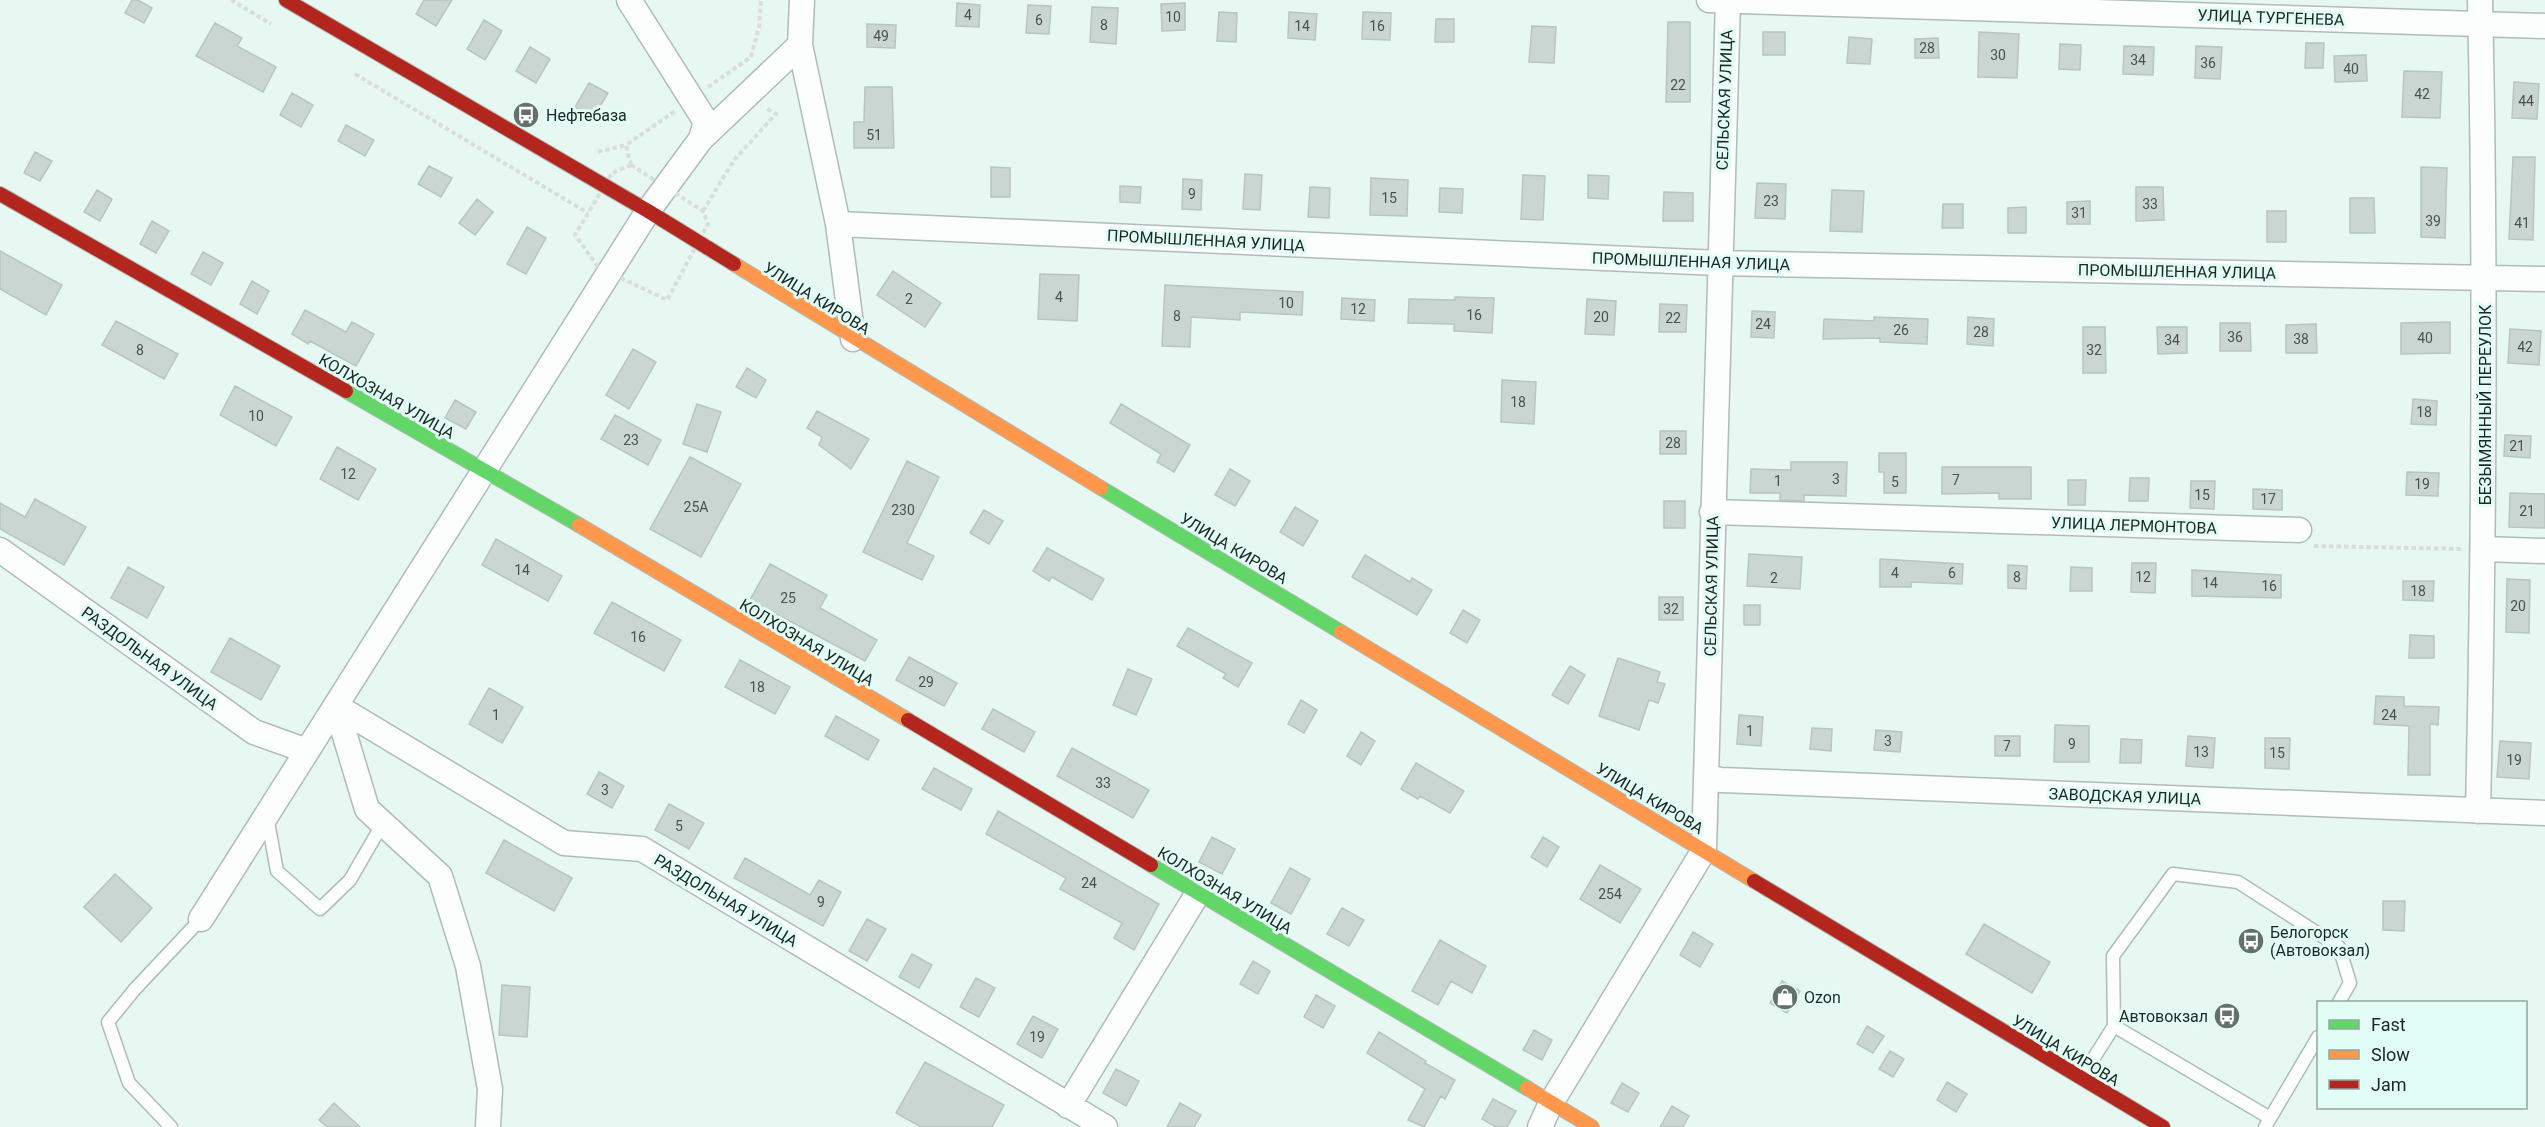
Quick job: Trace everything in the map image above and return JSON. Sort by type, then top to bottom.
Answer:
[{"type":"main road","name":"УЛИЦА КИРОВА","points":[[286,0],[648,211],[853,339],[2163,1127]]},
{"type":"main road","name":"КОЛХОЗНАЯ УЛИЦА","points":[[0,194],[485,472],[1592,1127]]},
{"type":"street","points":[[629,0],[706,122],[701,139]]},
{"type":"street","points":[[802,0],[800,45],[838,224],[853,339]]},
{"type":"street","name":"УЛИЦА ТУРГЕНЕВА","points":[[1709,0],[2545,26]]},
{"type":"street","name":"СЕЛЬСКАЯ УЛИЦА","points":[[1540,1127],[1551,1103],[1704,850],[1728,0]]},
{"type":"street","name":"БЕЗЫМЯННЫЙ ПЕРЕУЛОК","points":[[2478,811],[2484,549],[2485,276],[2480,0]]},
{"type":"street","points":[[201,919],[648,211],[701,139],[800,45]]},
{"type":"street","name":"ПРОМЫШЛЕННАЯ УЛИЦА","points":[[838,224],[1719,263],[2485,276],[2545,279]]},
{"type":"street","name":"УЛИЦА ЛЕРМОНТОВА","points":[[1713,512],[2299,530]]},
{"type":"street","points":[[2484,549],[2545,552]]},
{"type":"street","name":"РАЗДОЛЬНАЯ УЛИЦА","points":[[0,550],[254,732],[307,752]]},
{"type":"street","points":[[336,706],[367,809],[440,876],[468,966],[490,1089],[488,1127]]},
{"type":"street","name":"РАЗДОЛЬНАЯ УЛИЦА","points":[[336,706],[564,843],[642,849],[1105,1127]]},
{"type":"street","name":"ЗАВОДСКАЯ УЛИЦА","points":[[1706,777],[1745,781],[2545,813]]},
{"type":"street","points":[[1068,1106],[1198,893]]},
{"type":"lane","points":[[267,815],[277,872],[320,909],[350,880],[383,823]]},
{"type":"lane","points":[[2081,1078],[2114,1026],[2114,956],[2173,874],[2238,882],[2339,947],[2350,983],[2340,1001]]},
{"type":"lane","points":[[171,1127],[129,1083],[108,1022],[135,989],[201,919]]},
{"type":"lane","points":[[2114,1026],[2268,1122],[2317,1040]]},
{"type":"path","points":[[231,0],[272,24]]},
{"type":"path","points":[[354,73],[588,213]]},
{"type":"path","points":[[703,211],[734,160],[776,114],[747,96]]},
{"type":"path","points":[[2299,530],[2305,545],[2484,549]]},
{"type":"building","points":[[132,0],[138,0],[152,8],[144,23],[125,13]]},
{"type":"building","points":[[424,0],[452,0],[436,26],[416,14]]},
{"type":"building","points":[[957,3],[980,5],[979,27],[956,26]]},
{"type":"building","points":[[1185,3],[1185,30],[1162,31],[1161,4]]},
{"type":"building","points":[[1028,5],[1051,6],[1049,34],[1026,33]]},
{"type":"building","points":[[1092,7],[1118,8],[1116,44],[1090,42]]},
{"type":"building","points":[[1219,12],[1237,13],[1236,42],[1217,41]]},
{"type":"building","points":[[1289,12],[1317,14],[1315,40],[1288,38]]},
{"type":"building","points":[[1363,12],[1391,13],[1390,40],[1362,39]]},
{"type":"building","points":[[1436,19],[1454,19],[1454,42],[1435,42]]},
{"type":"building","points":[[484,20],[502,31],[485,60],[467,49]]},
{"type":"building","points":[[1668,22],[1690,22],[1690,102],[1666,102]]},
{"type":"building","points":[[215,23],[242,38],[237,46],[276,67],[263,92],[196,56]]},
{"type":"building","points":[[867,24],[896,25],[895,48],[867,47]]},
{"type":"building","points":[[1532,26],[1556,27],[1554,63],[1529,62]]},
{"type":"building","points":[[1763,32],[1785,32],[1785,55],[1763,55]]},
{"type":"building","points":[[1979,32],[2019,34],[2017,78],[1978,77]]},
{"type":"building","points":[[1849,37],[1872,39],[1870,64],[1847,63]]},
{"type":"building","points":[[1938,38],[1939,58],[1915,58],[1915,39]]},
{"type":"building","points":[[2306,43],[2324,43],[2323,68],[2305,68]]},
{"type":"building","points":[[2060,44],[2081,45],[2080,70],[2059,69]]},
{"type":"building","points":[[2124,46],[2154,47],[2153,75],[2123,74]]},
{"type":"building","points":[[2196,46],[2222,47],[2220,79],[2195,78]]},
{"type":"building","points":[[530,47],[550,59],[536,83],[516,71]]},
{"type":"building","points":[[2366,55],[2367,81],[2335,82],[2334,56]]},
{"type":"building","points":[[2404,71],[2442,72],[2440,118],[2402,117]]},
{"type":"building","points":[[2514,82],[2539,84],[2537,119],[2512,118]]},
{"type":"building","points":[[589,83],[608,93],[593,118],[575,107]]},
{"type":"building","points":[[865,87],[892,87],[894,148],[854,148],[854,122],[864,122]]},
{"type":"building","points":[[292,93],[313,105],[301,127],[280,115]]},
{"type":"building","points":[[346,125],[374,140],[365,156],[338,141]]},
{"type":"building","points":[[35,152],[52,161],[40,181],[24,173]]},
{"type":"building","points":[[2513,157],[2535,157],[2533,240],[2509,239]]},
{"type":"building","points":[[429,166],[452,178],[441,197],[418,184]]},
{"type":"building","points":[[991,167],[1010,168],[1010,197],[991,197]]},
{"type":"building","points":[[2421,167],[2447,168],[2445,238],[2421,237]]},
{"type":"building","points":[[1245,174],[1262,175],[1260,210],[1243,209]]},
{"type":"building","points":[[1523,175],[1545,176],[1543,220],[1521,219]]},
{"type":"building","points":[[1588,175],[1609,176],[1608,199],[1588,198]]},
{"type":"building","points":[[1371,178],[1408,180],[1407,216],[1370,215]]},
{"type":"building","points":[[1183,179],[1202,180],[1201,210],[1182,209]]},
{"type":"building","points":[[1757,183],[1786,184],[1785,219],[1755,218]]},
{"type":"building","points":[[1120,186],[1141,187],[1140,203],[1120,202]]},
{"type":"building","points":[[1310,187],[1330,188],[1329,218],[1308,217]]},
{"type":"building","points":[[2136,187],[2163,187],[2164,220],[2136,221]]},
{"type":"building","points":[[1440,188],[1463,189],[1462,213],[1439,212]]},
{"type":"building","points":[[97,190],[112,199],[100,221],[84,212]]},
{"type":"building","points":[[1832,190],[1864,191],[1862,232],[1830,231]]},
{"type":"building","points":[[1664,192],[1693,193],[1693,221],[1663,221]]},
{"type":"building","points":[[2350,198],[2374,198],[2375,233],[2350,233]]},
{"type":"building","points":[[477,199],[493,212],[475,235],[459,223]]},
{"type":"building","points":[[2090,201],[2090,224],[2067,224],[2067,202]]},
{"type":"building","points":[[1943,204],[1963,204],[1963,228],[1942,228]]},
{"type":"building","points":[[2026,207],[2026,233],[2008,233],[2008,208]]},
{"type":"building","points":[[2267,211],[2286,211],[2286,242],[2267,242]]},
{"type":"building","points":[[152,221],[169,231],[156,253],[140,244]]},
{"type":"building","points":[[527,227],[546,238],[526,274],[507,264]]},
{"type":"building","points":[[0,251],[62,285],[46,315],[0,289]]},
{"type":"building","points":[[203,252],[223,263],[211,285],[191,274]]},
{"type":"building","points":[[893,271],[941,303],[925,327],[877,295]]},
{"type":"building","points":[[1040,274],[1079,275],[1077,321],[1038,319]]},
{"type":"building","points":[[252,281],[269,291],[257,314],[240,304]]},
{"type":"building","points":[[1165,285],[1303,292],[1302,315],[1240,312],[1240,320],[1191,317],[1190,347],[1162,346]]},
{"type":"building","points":[[1455,297],[1494,298],[1492,333],[1454,331],[1454,324],[1408,323],[1409,299],[1455,300]]},
{"type":"building","points":[[1342,298],[1375,300],[1374,321],[1341,319]]},
{"type":"building","points":[[1587,299],[1616,301],[1614,335],[1585,334]]},
{"type":"building","points":[[1660,304],[1687,305],[1686,332],[1659,332]]},
{"type":"building","points":[[305,310],[346,332],[352,322],[374,334],[356,366],[292,334]]},
{"type":"building","points":[[1752,311],[1775,312],[1774,338],[1751,337]]},
{"type":"building","points":[[1874,317],[1928,319],[1927,344],[1880,342],[1880,338],[1823,339],[1824,319],[1874,321]]},
{"type":"building","points":[[1968,317],[1994,319],[1993,346],[1967,344]]},
{"type":"building","points":[[116,321],[178,354],[164,379],[102,345]]},
{"type":"building","points":[[2450,322],[2450,353],[2401,354],[2401,323]]},
{"type":"building","points":[[2220,323],[2250,323],[2251,351],[2220,351]]},
{"type":"building","points":[[2316,324],[2317,353],[2286,353],[2286,325]]},
{"type":"building","points":[[2083,327],[2105,327],[2106,373],[2083,373]]},
{"type":"building","points":[[2157,327],[2187,327],[2187,353],[2158,354]]},
{"type":"building","points":[[2510,329],[2541,331],[2539,365],[2508,363]]},
{"type":"building","points":[[633,349],[656,362],[629,409],[606,395]]},
{"type":"building","points":[[747,368],[766,380],[756,398],[736,387]]},
{"type":"building","points":[[1502,380],[1536,382],[1534,424],[1501,422]]},
{"type":"building","points":[[235,386],[292,417],[276,446],[220,415]]},
{"type":"building","points":[[2413,399],[2437,401],[2436,425],[2411,424]]},
{"type":"building","points":[[455,400],[476,412],[466,429],[445,418]]},
{"type":"building","points":[[697,404],[721,412],[707,452],[683,444]]},
{"type":"building","points":[[1121,404],[1190,445],[1174,472],[1157,462],[1161,454],[1110,423]]},
{"type":"building","points":[[817,411],[869,439],[851,469],[819,445],[822,437],[807,428]]},
{"type":"building","points":[[615,415],[661,440],[648,465],[601,439]]},
{"type":"building","points":[[1660,431],[1686,431],[1686,454],[1660,454]]},
{"type":"building","points":[[2505,435],[2531,436],[2530,458],[2504,456]]},
{"type":"building","points":[[337,447],[376,469],[358,500],[320,479]]},
{"type":"building","points":[[1879,453],[1906,453],[1906,493],[1884,493],[1884,472],[1879,472]]},
{"type":"building","points":[[690,457],[741,484],[701,557],[650,529]]},
{"type":"building","points":[[907,461],[939,477],[907,543],[934,556],[922,580],[863,552]]},
{"type":"building","points":[[1791,462],[1847,462],[1846,496],[1804,495],[1804,501],[1780,500],[1780,493],[1750,493],[1751,469],[1791,470]]},
{"type":"building","points":[[1942,467],[2031,467],[2031,499],[1999,499],[1999,493],[1942,494]]},
{"type":"building","points":[[1230,469],[1250,481],[1235,506],[1215,495]]},
{"type":"building","points":[[2407,472],[2439,473],[2438,496],[2406,495]]},
{"type":"building","points":[[2130,478],[2149,478],[2148,501],[2129,501]]},
{"type":"building","points":[[2068,480],[2086,480],[2085,505],[2068,505]]},
{"type":"building","points":[[2191,481],[2215,481],[2214,509],[2190,508]]},
{"type":"building","points":[[2253,489],[2282,490],[2282,510],[2253,509]]},
{"type":"building","points":[[2510,493],[2545,494],[2545,528],[2509,527]]},
{"type":"building","points":[[35,499],[86,527],[64,565],[0,529],[0,503],[25,517]]},
{"type":"building","points":[[1664,501],[1685,501],[1685,528],[1664,528]]},
{"type":"building","points":[[1295,507],[1318,521],[1303,546],[1280,532]]},
{"type":"building","points":[[984,510],[1003,521],[989,544],[970,533]]},
{"type":"building","points":[[496,539],[562,576],[548,601],[482,565]]},
{"type":"building","points":[[1047,548],[1104,579],[1092,600],[1052,577],[1049,581],[1033,571]]},
{"type":"building","points":[[1749,554],[1802,557],[1800,589],[1747,586]]},
{"type":"building","points":[[1365,555],[1410,582],[1412,578],[1432,590],[1417,615],[1352,577]]},
{"type":"building","points":[[1880,559],[1963,564],[1962,584],[1911,582],[1911,587],[1880,587]]},
{"type":"building","points":[[2132,563],[2156,563],[2155,593],[2131,592]]},
{"type":"building","points":[[770,564],[827,595],[820,608],[877,640],[865,661],[750,600]]},
{"type":"building","points":[[2008,565],[2027,566],[2026,589],[2008,588]]},
{"type":"building","points":[[128,567],[164,587],[147,618],[111,598]]},
{"type":"building","points":[[2071,567],[2092,568],[2092,591],[2070,591]]},
{"type":"building","points":[[2192,570],[2281,575],[2281,598],[2192,596]]},
{"type":"building","points":[[2507,579],[2530,580],[2529,633],[2506,632]]},
{"type":"building","points":[[2403,581],[2434,581],[2433,601],[2403,600]]},
{"type":"building","points":[[1659,597],[1683,597],[1683,620],[1659,620]]},
{"type":"building","points":[[612,602],[681,640],[664,671],[594,633]]},
{"type":"building","points":[[1744,605],[1760,605],[1760,625],[1744,625]]},
{"type":"building","points":[[1463,610],[1480,620],[1467,643],[1450,633]]},
{"type":"building","points":[[1188,628],[1252,663],[1238,687],[1223,678],[1226,674],[1177,646]]},
{"type":"building","points":[[2410,635],[2434,636],[2434,658],[2409,658]]},
{"type":"building","points":[[230,638],[280,666],[261,700],[211,672]]},
{"type":"building","points":[[909,657],[957,683],[944,706],[896,680]]},
{"type":"building","points":[[1618,658],[1660,672],[1657,682],[1665,684],[1658,703],[1649,700],[1639,730],[1599,716]]},
{"type":"building","points":[[740,660],[790,687],[775,714],[725,687]]},
{"type":"building","points":[[1570,666],[1585,675],[1568,704],[1552,695]]},
{"type":"building","points":[[1128,669],[1152,679],[1136,715],[1113,705]]},
{"type":"building","points":[[489,688],[523,707],[502,743],[469,724]]},
{"type":"building","points":[[2376,696],[2404,697],[2404,706],[2439,707],[2438,725],[2430,724],[2430,775],[2408,775],[2409,726],[2374,724]]},
{"type":"building","points":[[1301,700],[1317,710],[1304,733],[1288,724]]},
{"type":"building","points":[[993,709],[1035,732],[1024,752],[982,729]]},
{"type":"building","points":[[1739,715],[1763,717],[1761,746],[1737,744]]},
{"type":"building","points":[[836,716],[879,740],[868,760],[825,736]]},
{"type":"building","points":[[2055,725],[2089,726],[2089,762],[2054,762]]},
{"type":"building","points":[[1812,728],[1832,729],[1831,751],[1810,749]]},
{"type":"building","points":[[1876,730],[1902,732],[1900,752],[1874,750]]},
{"type":"building","points":[[1361,732],[1375,741],[1361,765],[1347,756]]},
{"type":"building","points":[[1995,736],[2020,736],[2020,756],[1995,756]]},
{"type":"building","points":[[2188,736],[2215,738],[2213,768],[2186,766]]},
{"type":"building","points":[[2265,738],[2290,738],[2289,769],[2265,768]]},
{"type":"building","points":[[2121,739],[2142,740],[2141,763],[2120,763]]},
{"type":"building","points":[[2500,741],[2531,743],[2529,779],[2497,777]]},
{"type":"building","points":[[1072,748],[1149,790],[1133,818],[1057,776]]},
{"type":"building","points":[[1416,763],[1464,791],[1450,813],[1420,796],[1418,799],[1401,789]]},
{"type":"building","points":[[934,768],[972,789],[961,810],[922,789]]},
{"type":"building","points":[[599,772],[624,786],[612,808],[587,794]]},
{"type":"building","points":[[669,804],[704,823],[689,849],[655,830]]},
{"type":"building","points":[[998,811],[1159,904],[1134,950],[1114,938],[1122,923],[1060,889],[1066,878],[986,834]]},
{"type":"building","points":[[1212,837],[1235,849],[1222,874],[1199,862]]},
{"type":"building","points":[[1543,837],[1559,847],[1547,867],[1531,857]]},
{"type":"building","points":[[504,840],[572,878],[554,911],[486,873]]},
{"type":"building","points":[[745,858],[810,895],[819,880],[841,892],[823,926],[734,878]]},
{"type":"building","points":[[1600,865],[1641,889],[1620,923],[1580,899]]},
{"type":"building","points":[[1290,868],[1310,879],[1291,914],[1271,903]]},
{"type":"building","points":[[115,874],[152,908],[121,942],[84,907]]},
{"type":"building","points":[[2383,901],[2405,901],[2404,931],[2383,930]]},
{"type":"building","points":[[1342,908],[1364,920],[1349,946],[1327,934]]},
{"type":"building","points":[[867,919],[886,929],[867,961],[849,951]]},
{"type":"building","points":[[1984,924],[2050,962],[2032,993],[1966,954]]},
{"type":"building","points":[[1693,932],[1713,944],[1700,967],[1680,955]]},
{"type":"building","points":[[1440,940],[1486,966],[1472,993],[1451,981],[1438,1005],[1412,991]]},
{"type":"building","points":[[912,954],[932,965],[919,988],[899,977]]},
{"type":"building","points":[[1253,961],[1270,971],[1258,994],[1240,984]]},
{"type":"building","points":[[976,978],[995,988],[979,1017],[960,1007]]},
{"type":"building","points":[[1782,981],[1800,991],[1787,1013],[1770,1003]]},
{"type":"building","points":[[502,985],[530,987],[527,1037],[499,1035]]},
{"type":"building","points":[[1316,995],[1335,1006],[1323,1028],[1304,1017]]},
{"type":"building","points":[[1033,1016],[1058,1029],[1042,1058],[1017,1044]]},
{"type":"building","points":[[1867,1026],[1884,1036],[1873,1053],[1857,1044]]},
{"type":"building","points":[[1534,1030],[1552,1040],[1542,1060],[1523,1050]]},
{"type":"building","points":[[1379,1032],[1455,1080],[1445,1099],[1441,1096],[1424,1127],[1408,1120],[1425,1089],[1367,1053]]},
{"type":"building","points":[[1890,1051],[1904,1059],[1893,1077],[1879,1069]]},
{"type":"building","points":[[925,1062],[1004,1105],[992,1127],[921,1127],[896,1113]]},
{"type":"building","points":[[1116,1069],[1139,1081],[1126,1106],[1103,1093]]},
{"type":"building","points":[[1947,1082],[1967,1094],[1956,1112],[1937,1100]]},
{"type":"building","points":[[1622,1083],[1639,1093],[1628,1112],[1611,1103]]},
{"type":"building","points":[[1493,1099],[1516,1111],[1507,1127],[1496,1127],[1482,1119]]},
{"type":"building","points":[[334,1103],[360,1127],[327,1127],[319,1120]]},
{"type":"building","points":[[1180,1103],[1201,1115],[1194,1127],[1167,1127]]},
{"type":"building","points":[[1672,1106],[1689,1116],[1683,1127],[1660,1127]]},
{"type":"traffic: fast","points":[[346,391],[579,525]]},
{"type":"traffic: fast","points":[[1101,488],[1341,632]]},
{"type":"traffic: fast","points":[[1151,865],[1527,1088]]},
{"type":"traffic: slow","points":[[734,264],[1101,488]]},
{"type":"traffic: slow","points":[[579,525],[908,720]]},
{"type":"traffic: slow","points":[[1341,632],[1754,881]]},
{"type":"traffic: slow","points":[[1527,1088],[1592,1127]]},
{"type":"traffic: jam","points":[[286,0],[648,211],[734,264]]},
{"type":"traffic: jam","points":[[0,194],[346,391]]},
{"type":"traffic: jam","points":[[908,720],[1151,865]]},
{"type":"traffic: jam","points":[[1754,881],[2163,1127]]},
{"type":"place","name":"Нефтебаза","points":[[526,115]]},
{"type":"place","name":"Белогорск (Автовокзал)","points":[[2251,941]]},
{"type":"place","name":"Ozon","points":[[1785,997]]},
{"type":"place","name":"Автовокзал","points":[[2227,1016]]}]
